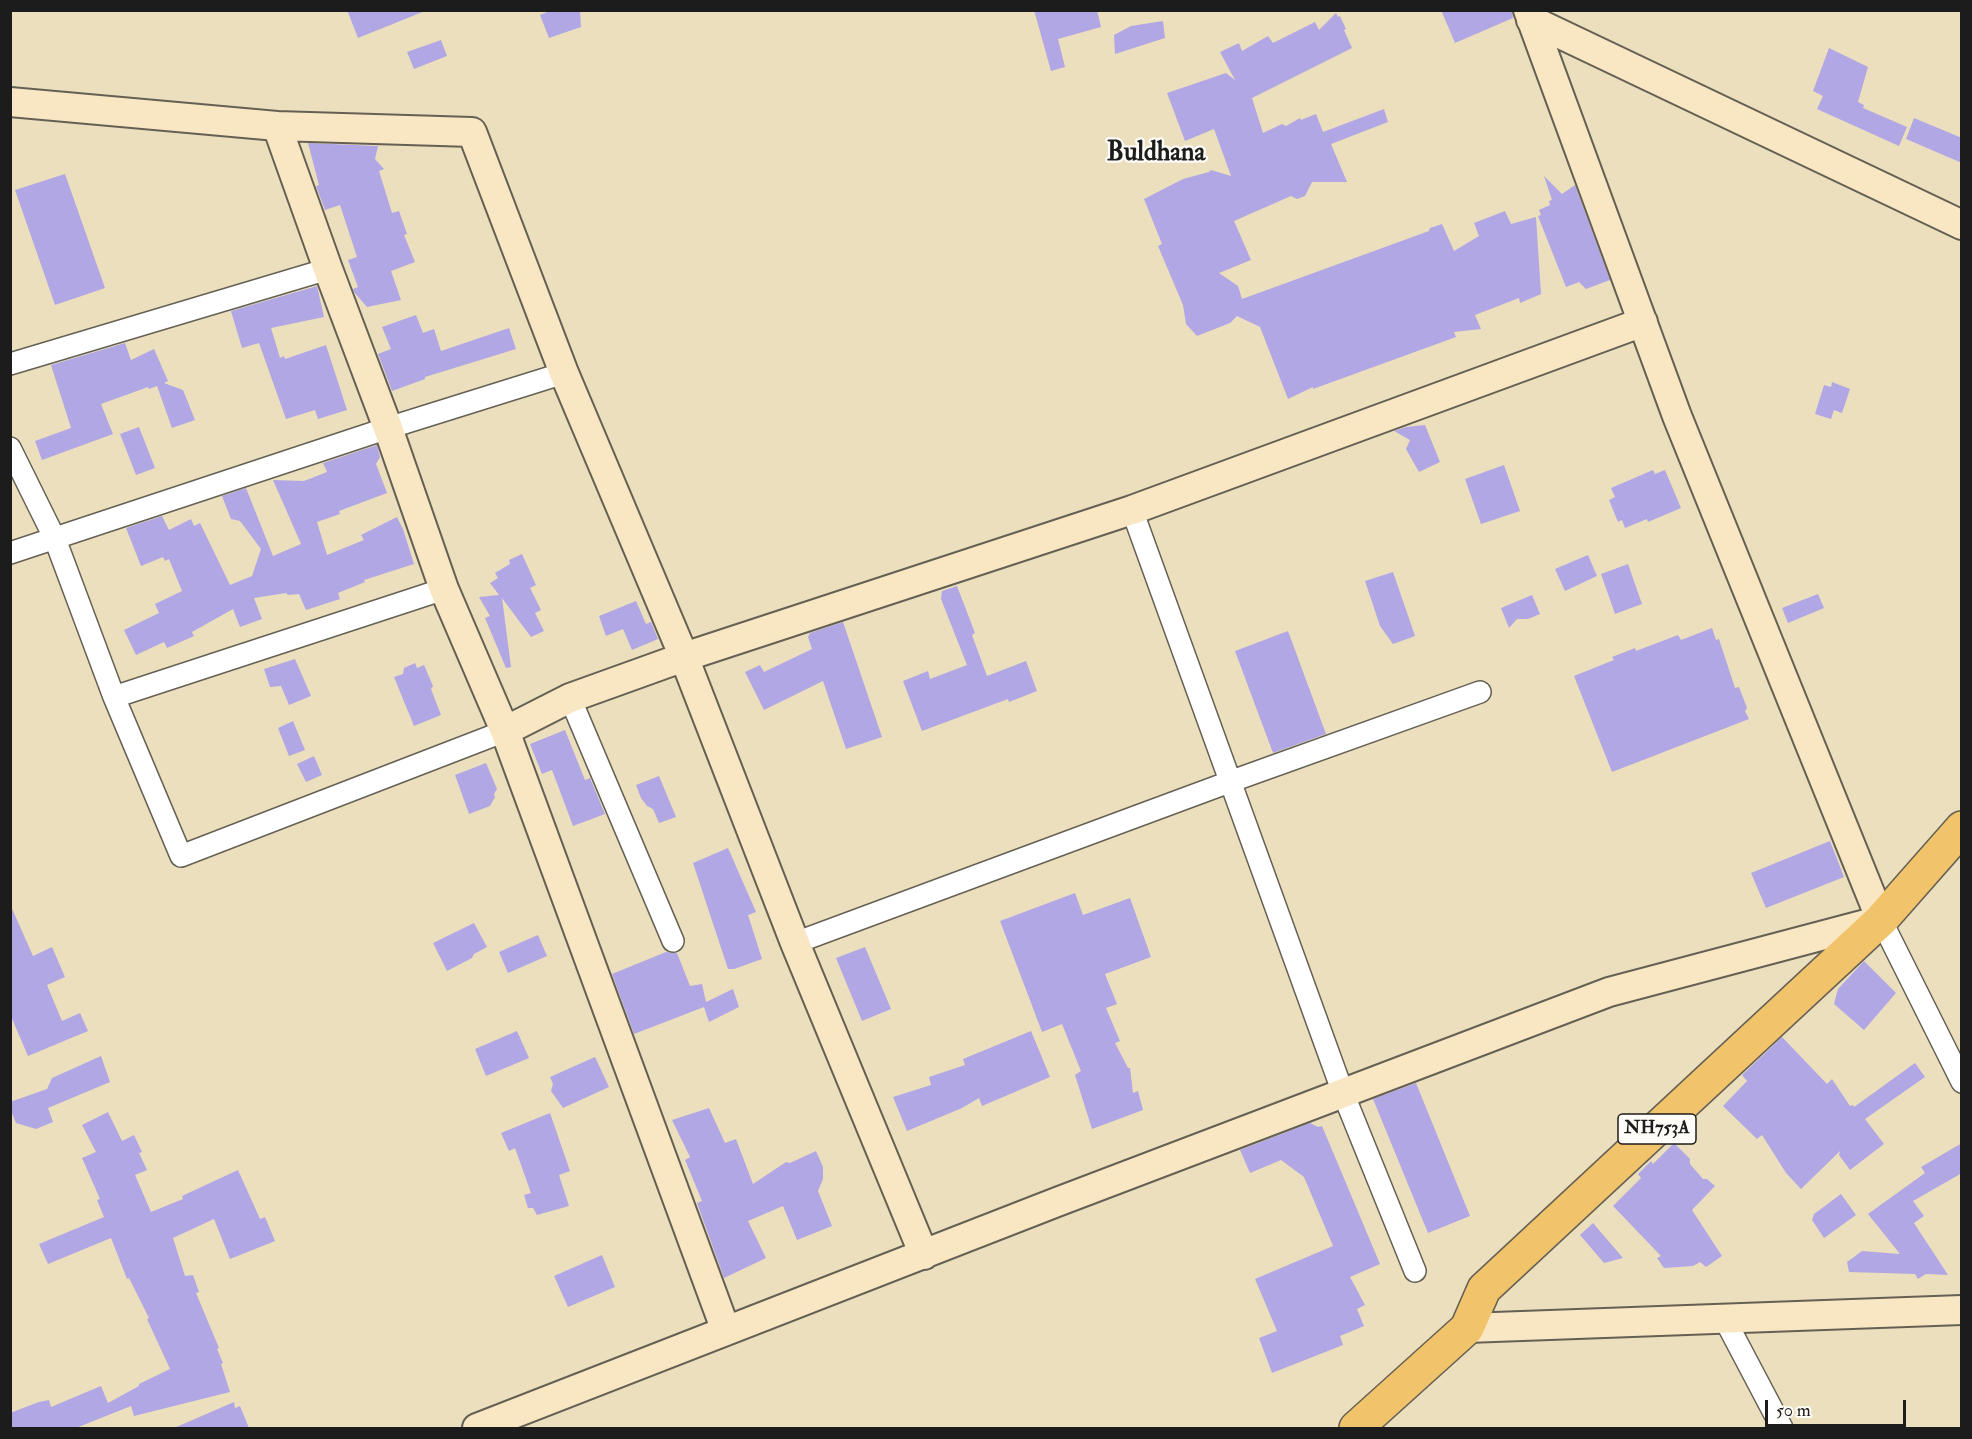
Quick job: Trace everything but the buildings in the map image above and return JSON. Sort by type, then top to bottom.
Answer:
[{"type":"highway","name":"NH753A","points":[[1356,1428],[1467,1328],[1484,1289],[1881,920],[1962,828]]},
{"type":"street","points":[[1530,15],[1962,225]]},
{"type":"street","points":[[1530,15],[1682,427],[1881,920],[1962,1082]]},
{"type":"street","points":[[10,102],[278,126],[472,132],[564,373],[684,657],[795,944],[924,1255]]},
{"type":"street","points":[[278,126],[328,269],[388,428],[444,590],[506,731],[726,1331]]},
{"type":"street","points":[[10,364],[328,269]]},
{"type":"street","points":[[10,448],[55,539],[114,698],[182,856],[506,731],[570,698],[684,657],[1132,510],[1643,322]]},
{"type":"street","points":[[10,553],[388,428],[564,373]]},
{"type":"street","points":[[1132,510],[1232,781],[1343,1093],[1415,1271]]},
{"type":"street","points":[[114,698],[444,590]]},
{"type":"street","points":[[795,944],[1232,781],[1480,692]]},
{"type":"street","points":[[570,698],[673,941]]},
{"type":"street","points":[[477,1428],[1057,1202],[1609,992],[1881,920]]},
{"type":"street","points":[[1467,1328],[1962,1310]]},
{"type":"street","points":[[1724,1318],[1782,1428]]},
{"type":"district","name":"Buldhana","points":[[1156,154]]}]
